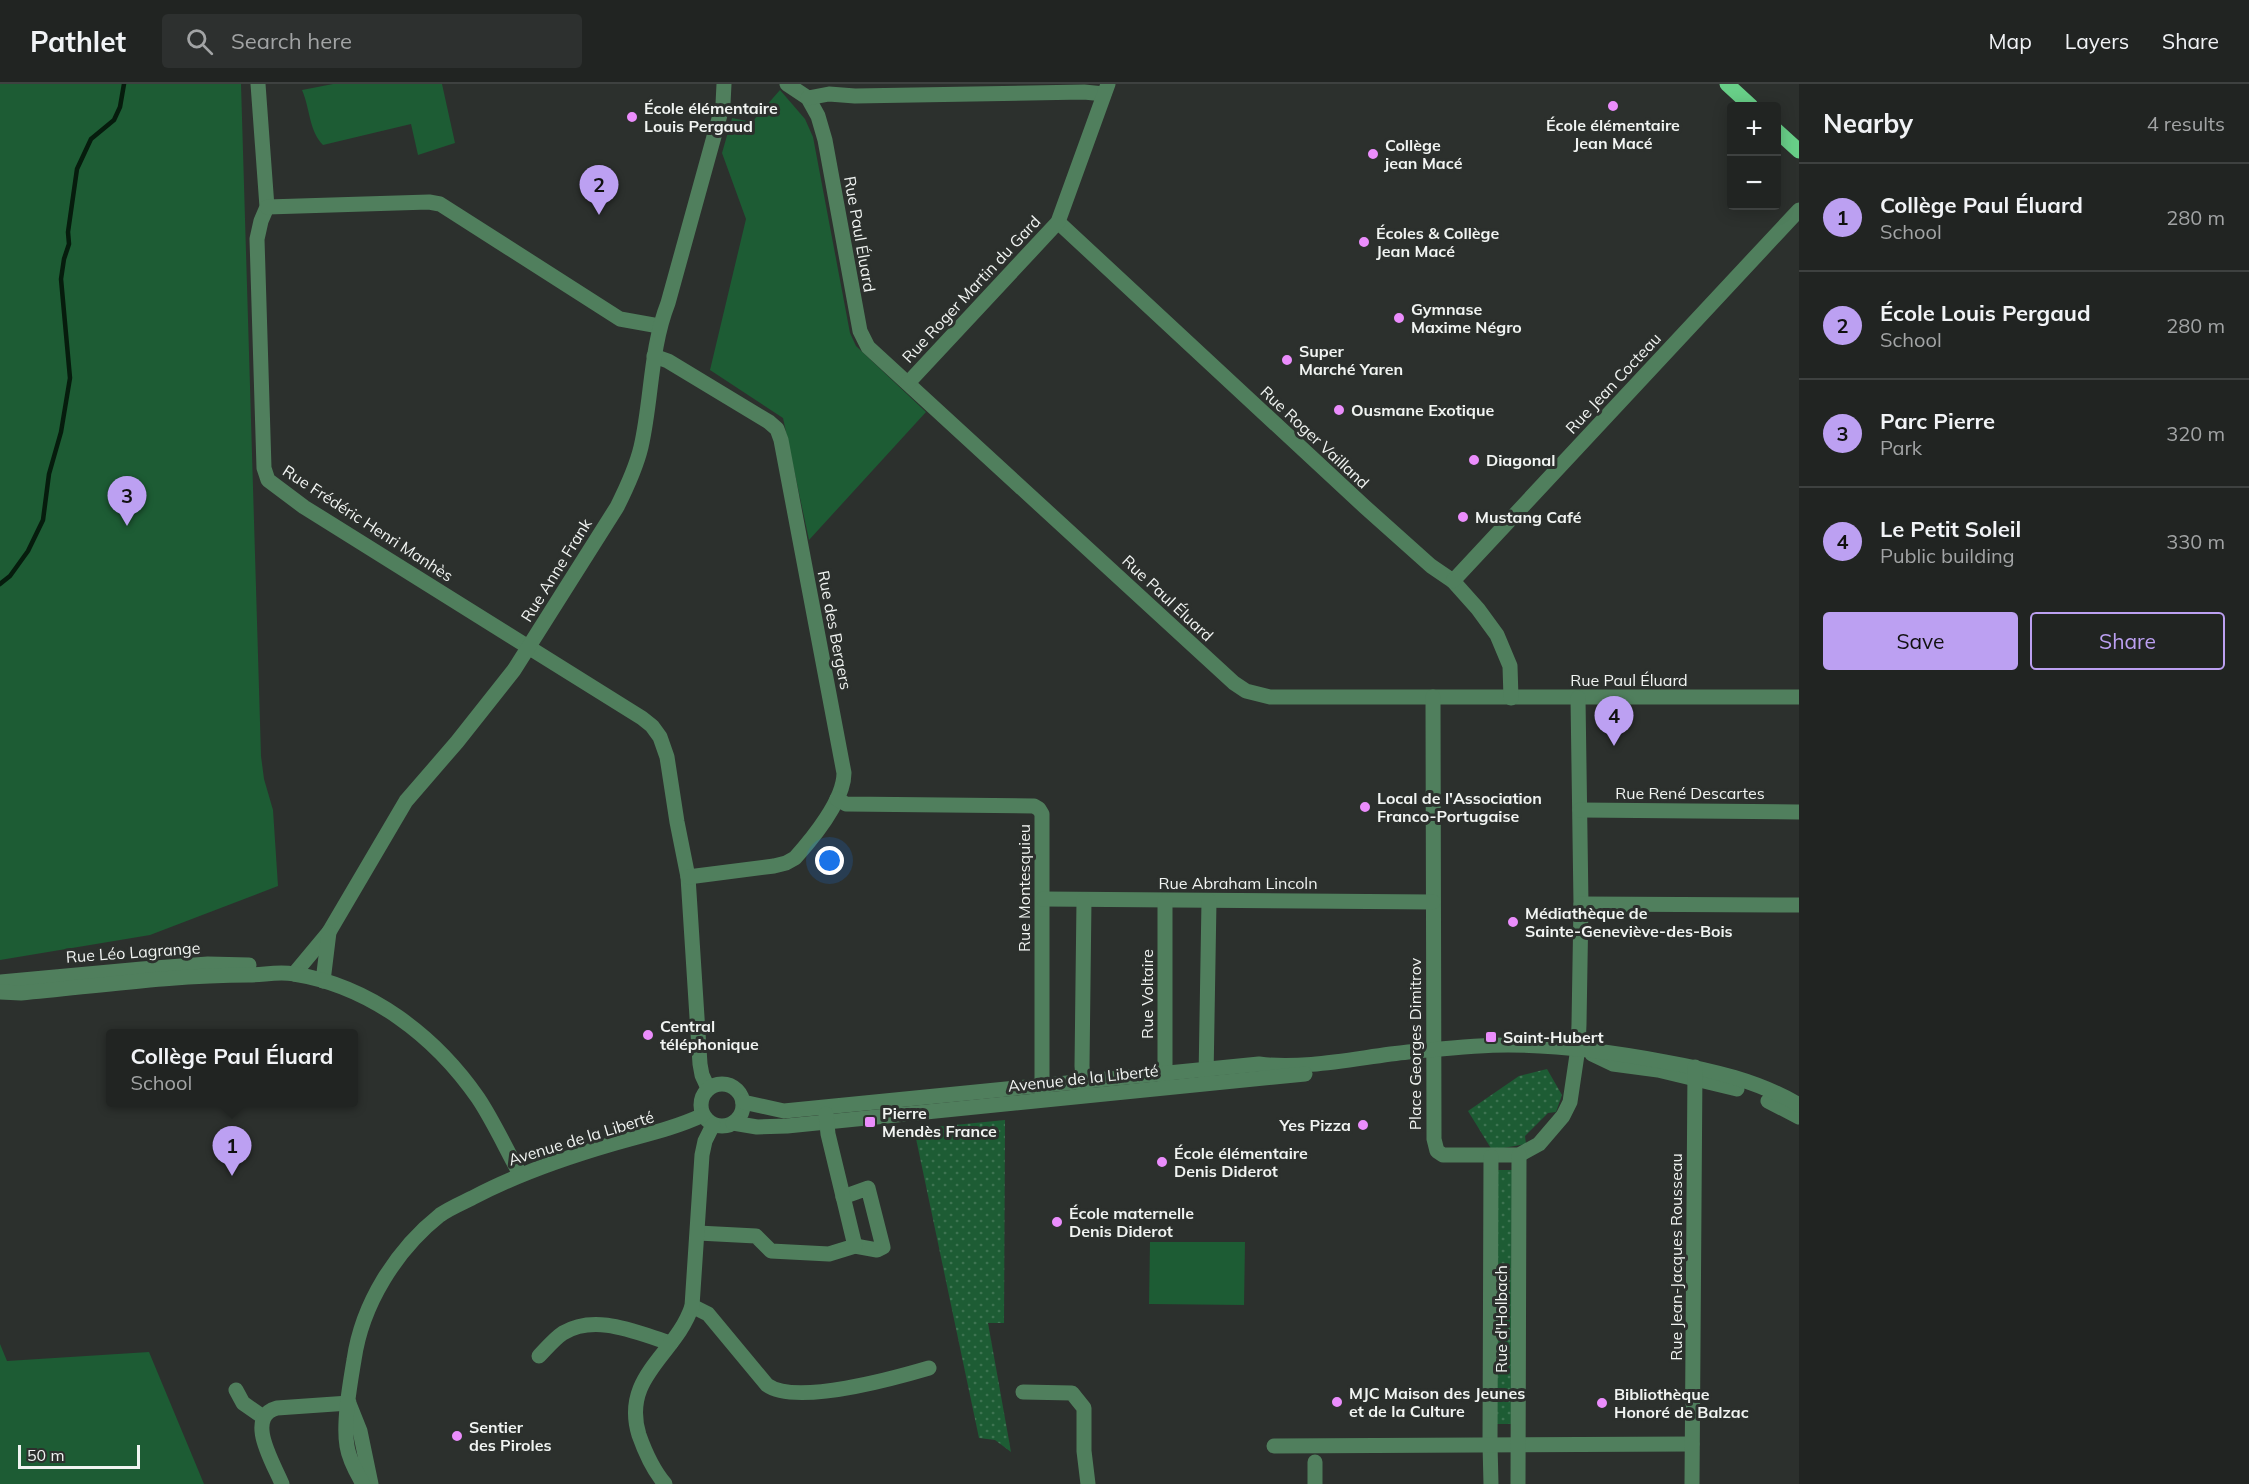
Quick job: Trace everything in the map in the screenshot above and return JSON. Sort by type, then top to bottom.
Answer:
[{"type":"main road","points":[[1727,84],[1747,102]]},
{"type":"main road","points":[[1781,135],[1799,151]]},
{"type":"street","name":"Rue Frédéric Henri Manhès","points":[[258,84],[267,207],[257,239],[264,468],[268,480],[304,507],[529,647]]},
{"type":"street","name":"Rue Anne Frank","points":[[708,1088],[700,1064],[688,877],[667,757],[660,737],[642,718],[529,647],[626,488],[641,446],[659,326],[668,303],[723,104],[724,84]]},
{"type":"street","points":[[787,84],[808,98],[829,94],[855,96],[1084,92],[1106,89]]},
{"type":"street","name":"Rue Roger Martin du Gard","points":[[908,383],[1058,222],[1106,89]]},
{"type":"street","name":"Rue Paul Éluard","points":[[808,98],[818,116],[825,140],[860,331],[868,347],[1220,671],[1246,691],[1270,697],[1799,697]]},
{"type":"street","points":[[267,207],[429,202],[440,204],[620,319],[659,326]]},
{"type":"street","name":"Rue Jean Cocteau","points":[[1453,581],[1799,210]]},
{"type":"street","name":"Rue Roger Vailland","points":[[1058,222],[1365,507],[1431,566],[1453,581],[1497,635],[1510,666],[1511,698]]},
{"type":"street","name":"Rue des Bergers","points":[[654,356],[668,361],[777,429],[781,440],[844,773],[844,785],[837,799],[795,858],[786,863],[688,877]]},
{"type":"street","points":[[294,974],[329,932],[406,801],[457,742],[514,670],[529,647]]},
{"type":"street","name":"Place Georges Dimitrov","points":[[1434,698],[1432,902],[1434,1139],[1437,1151],[1443,1155],[1491,1157],[1519,1155],[1539,1144],[1563,1116],[1570,1102],[1578,1048],[1581,904],[1578,698]]},
{"type":"street","name":"Rue Montesquieu","points":[[837,799],[846,804],[1034,806],[1040,808],[1042,814],[1042,1093]]},
{"type":"street","name":"Rue René Descartes","points":[[1580,810],[1799,812]]},
{"type":"street","name":"Rue Abraham Lincoln","points":[[1042,899],[1432,902]]},
{"type":"street","points":[[1084,900],[1084,1089]]},
{"type":"street","name":"Rue Voltaire","points":[[1165,901],[1165,1080]]},
{"type":"street","points":[[1206,1076],[1209,901]]},
{"type":"street","points":[[1581,904],[1799,905]]},
{"type":"street","points":[[323,981],[329,932]]},
{"type":"street","name":"Rue Léo Lagrange","points":[[0,982],[208,964],[250,965],[269,972]]},
{"type":"street","name":"Rue Léo Lagrange","points":[[0,992],[21,993],[269,972],[294,974],[352,991],[381,1005],[424,1037],[448,1061],[478,1100],[520,1174]]},
{"type":"street","name":"Avenue de la Liberté","points":[[733,1123],[757,1127],[826,1114],[1206,1076],[1259,1064],[1274,1072],[1318,1068],[1434,1050],[1505,1045],[1615,1052],[1695,1073],[1755,1085],[1799,1105]]},
{"type":"street","name":"Avenue de la Liberté","points":[[1695,1073],[1748,1092],[1799,1117]]},
{"type":"street","name":"Rue Jean-Jacques Rousseau","points":[[1692,1484],[1695,1073]]},
{"type":"street","points":[[665,1484],[644,1450],[637,1428],[635,1408],[641,1383],[684,1324],[692,1306],[702,1155],[708,1120],[701,1101],[708,1088],[722,1083],[736,1089],[743,1102],[742,1110],[733,1123],[720,1126],[708,1120]]},
{"type":"street","name":"Avenue de la Liberté","points":[[743,1102],[784,1111],[826,1114]]},
{"type":"street","points":[[826,1114],[828,1134],[855,1246]]},
{"type":"street","name":"Avenue de la Liberté","points":[[363,1484],[348,1449],[346,1434],[355,1352],[362,1327],[384,1280],[401,1255],[442,1214],[520,1174],[612,1144],[708,1120]]},
{"type":"street","name":"Rue d'Holbach","points":[[1518,1484],[1519,1155]]},
{"type":"street","name":"Rue d'Holbach","points":[[1491,1157],[1491,1484]]},
{"type":"street","points":[[698,1233],[756,1236],[771,1251],[829,1254],[855,1246],[877,1250],[883,1247],[868,1188],[843,1197]]},
{"type":"street","points":[[692,1306],[708,1314],[767,1385],[778,1390],[816,1391],[844,1388],[929,1368]]},
{"type":"street","points":[[539,1356],[561,1334],[581,1325],[604,1324],[671,1343]]},
{"type":"street","points":[[236,1390],[243,1403],[263,1417]]},
{"type":"street","points":[[1023,1392],[1072,1393],[1084,1408],[1084,1451],[1088,1484]]},
{"type":"street","points":[[282,1484],[262,1435],[263,1417],[269,1410],[277,1408],[349,1403]]},
{"type":"street","name":"Avenue de la Liberté","points":[[349,1403],[360,1431],[371,1484]]},
{"type":"street","points":[[1274,1446],[1692,1444]]},
{"type":"street","points":[[1315,1462],[1315,1484]]},
{"type":"green space","points":[[0,84],[241,84],[261,756],[264,779],[273,810],[278,886],[150,935],[0,960]]},
{"type":"green space","points":[[333,84],[442,84],[455,143],[418,155],[411,124],[323,145],[312,126],[302,90]]},
{"type":"green space","points":[[780,90],[805,119],[813,137],[850,333],[856,346],[926,412],[809,540],[783,418],[710,370],[746,219],[722,153],[732,118],[752,122]]},
{"type":"green space","points":[[1547,1069],[1562,1095],[1556,1112],[1548,1113],[1525,1136],[1526,1144],[1492,1150],[1468,1111],[1519,1076]]},
{"type":"green space","points":[[1005,1120],[1004,1323],[988,1323],[1011,1452],[995,1440],[979,1438],[914,1129]]},
{"type":"green space","points":[[1498,1170],[1512,1170],[1511,1424],[1497,1424]]},
{"type":"green space","points":[[1150,1242],[1245,1242],[1244,1305],[1149,1304]]},
{"type":"green space","points":[[0,1344],[7,1361],[149,1352],[204,1484],[0,1484]]},
{"type":"waterway","points":[[0,584],[10,576],[28,551],[43,520],[49,474],[61,432],[70,378],[61,279],[69,244],[68,232],[77,169],[91,139],[114,120],[120,107],[124,84]]},
{"type":"place","name":"École élémentaire Jean Macé","points":[[1613,106]]},
{"type":"place","name":"École élémentaire Louis Pergaud","points":[[632,117]]},
{"type":"place","name":"Collège jean Macé","points":[[1373,154]]},
{"type":"place","name":"École Louis Pergaud","points":[[599,215]]},
{"type":"place","name":"Écoles & Collège Jean Macé","points":[[1364,242]]},
{"type":"place","name":"Gymnase Maxime Négro","points":[[1399,318]]},
{"type":"place","name":"Super Marché Yaren","points":[[1287,360]]},
{"type":"place","name":"Ousmane Exotique","points":[[1339,410]]},
{"type":"place","name":"Diagonal","points":[[1474,460]]},
{"type":"place","name":"Mustang Café","points":[[1463,517]]},
{"type":"place","name":"Parc Pierre","points":[[127,526]]},
{"type":"place","name":"Le Petit Soleil","points":[[1614,746]]},
{"type":"place","name":"Local de l'Association Franco-Portugaise","points":[[1365,807]]},
{"type":"place","name":"Médiathèque de Sainte-Geneviève-des-Bois","points":[[1513,922]]},
{"type":"place","name":"Central téléphonique","points":[[648,1035]]},
{"type":"place","name":"Saint-Hubert","points":[[1491,1037]]},
{"type":"place","name":"Pierre Mendès France","points":[[870,1122]]},
{"type":"place","name":"Yes Pizza","points":[[1363,1125]]},
{"type":"place","name":"École élémentaire Denis Diderot","points":[[1162,1162]]},
{"type":"place","name":"Collège Paul Éluard","points":[[232,1176]]},
{"type":"place","name":"École maternelle Denis Diderot","points":[[1057,1222]]},
{"type":"place","name":"MJC Maison des Jeunes et de la Culture","points":[[1337,1402]]},
{"type":"place","name":"Bibliothèque Honoré de Balzac","points":[[1602,1403]]},
{"type":"place","name":"Sentier des Piroles","points":[[457,1436]]}]
